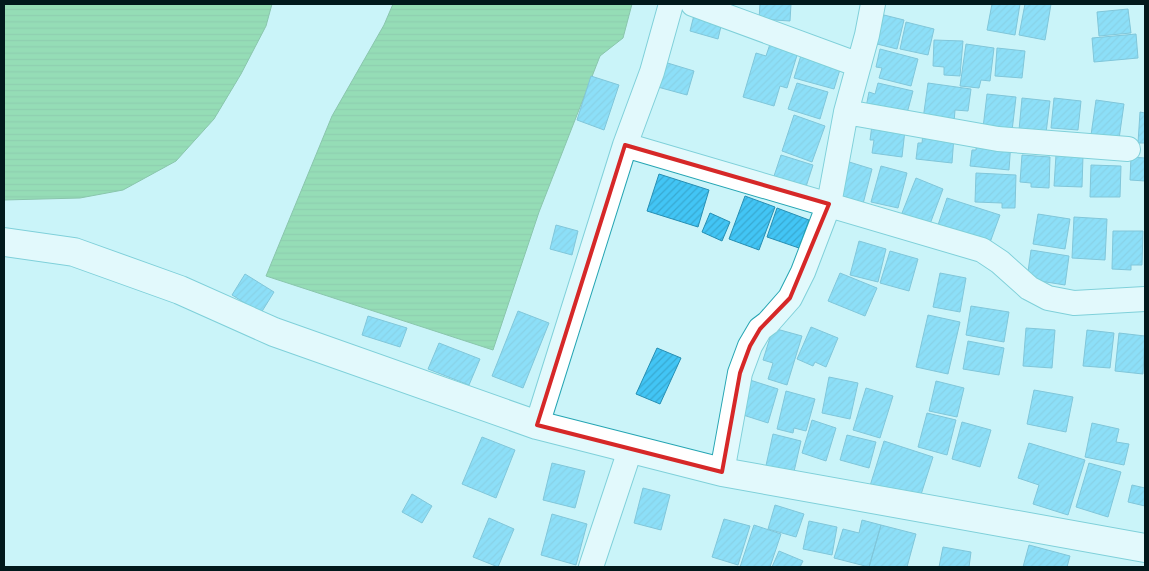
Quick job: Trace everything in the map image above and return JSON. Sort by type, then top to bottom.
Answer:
[{"type":"street","points":[[537,425],[625,145],[652,72],[671,4]]},
{"type":"street","points":[[693,4],[858,64]]},
{"type":"street","points":[[722,472],[740,373],[750,346],[760,329],[768,323],[790,298],[803,272],[829,204],[846,112],[873,4]]},
{"type":"street","points":[[846,112],[998,138],[1128,149]]},
{"type":"street","points":[[625,145],[982,250],[1000,262],[1029,288],[1048,298],[1074,303],[1145,299]]},
{"type":"street","points":[[4,242],[74,252],[180,290],[274,332],[537,425],[630,450],[722,472],[1145,548]]},
{"type":"street","points":[[591,567],[630,450]]},
{"type":"highlighted area","points":[[625,145],[829,204],[790,298],[760,329],[750,346],[740,373],[722,472],[537,425]]},
{"type":"shaded area","points":[[4,4],[272,4],[266,26],[241,74],[214,119],[176,161],[123,190],[80,198],[4,200]]},
{"type":"shaded area","points":[[393,4],[632,4],[623,38],[600,56],[539,212],[493,350],[266,276],[332,116],[384,25]]},
{"type":"building","points":[[760,4],[791,4],[790,21],[759,19]]},
{"type":"building","points":[[992,4],[1020,4],[1015,35],[987,30]]},
{"type":"building","points":[[1025,4],[1051,4],[1045,40],[1019,35]]},
{"type":"building","points":[[1128,9],[1131,33],[1099,36],[1097,12]]},
{"type":"building","points":[[695,11],[723,18],[718,39],[690,31]]},
{"type":"building","points":[[876,13],[904,20],[897,49],[869,42]]},
{"type":"building","points":[[906,22],[934,29],[928,55],[900,49]]},
{"type":"building","points":[[1136,34],[1138,58],[1094,62],[1092,38]]},
{"type":"building","points":[[934,40],[963,41],[960,76],[944,75],[944,67],[933,66]]},
{"type":"building","points":[[770,44],[798,52],[787,88],[780,86],[774,106],[743,97],[756,53],[766,56]]},
{"type":"building","points":[[966,44],[994,48],[990,81],[981,80],[979,88],[960,86]]},
{"type":"building","points":[[997,48],[1025,51],[1022,78],[995,76]]},
{"type":"building","points":[[880,49],[918,59],[911,86],[879,78],[882,68],[876,67]]},
{"type":"building","points":[[802,52],[842,63],[834,89],[794,78]]},
{"type":"building","points":[[661,61],[694,71],[687,95],[654,86]]},
{"type":"building","points":[[591,76],[619,85],[604,130],[577,120]]},
{"type":"building","points":[[797,83],[828,92],[820,119],[788,109]]},
{"type":"building","points":[[878,83],[913,91],[906,117],[866,107],[869,92],[875,94]]},
{"type":"building","points":[[928,83],[971,89],[968,111],[955,110],[954,123],[923,119]]},
{"type":"building","points":[[987,94],[1016,97],[1012,131],[983,128]]},
{"type":"building","points":[[1022,98],[1050,101],[1046,133],[1019,130]]},
{"type":"building","points":[[1054,98],[1081,101],[1078,130],[1051,128]]},
{"type":"building","points":[[1096,100],[1124,104],[1119,139],[1091,135]]},
{"type":"building","points":[[1140,112],[1145,113],[1145,143],[1138,143]]},
{"type":"building","points":[[794,115],[825,126],[812,162],[782,151]]},
{"type":"building","points":[[872,125],[905,130],[902,157],[872,153],[874,140],[870,140]]},
{"type":"building","points":[[923,133],[954,136],[952,163],[916,159],[918,143],[922,143]]},
{"type":"building","points":[[977,138],[1011,141],[1009,170],[970,166],[972,150],[976,150]]},
{"type":"building","points":[[781,155],[813,165],[804,193],[772,182]]},
{"type":"building","points":[[1022,155],[1050,157],[1049,188],[1031,187],[1031,183],[1020,182]]},
{"type":"building","points":[[1056,155],[1083,156],[1082,187],[1054,186]]},
{"type":"building","points":[[1131,157],[1145,158],[1145,181],[1130,180]]},
{"type":"building","points":[[846,161],[872,169],[863,204],[836,196]]},
{"type":"building","points":[[1091,165],[1121,166],[1120,197],[1090,197]]},
{"type":"building","points":[[881,166],[907,173],[898,208],[871,202]]},
{"type":"building","points":[[976,173],[1016,175],[1015,208],[1002,208],[1002,203],[975,202]]},
{"type":"building","points":[[659,174],[709,190],[698,227],[647,211]]},
{"type":"building","points":[[916,178],[943,189],[930,224],[902,213]]},
{"type":"building","points":[[745,196],[775,207],[759,250],[729,239]]},
{"type":"building","points":[[947,198],[1000,215],[988,248],[936,231]]},
{"type":"building","points":[[777,208],[809,220],[799,248],[767,237]]},
{"type":"building","points":[[710,213],[730,222],[722,241],[702,232]]},
{"type":"building","points":[[1038,214],[1070,219],[1065,249],[1033,244]]},
{"type":"building","points":[[1074,217],[1107,219],[1105,260],[1072,258]]},
{"type":"building","points":[[556,225],[578,231],[572,255],[550,249]]},
{"type":"building","points":[[1113,231],[1143,231],[1142,265],[1131,265],[1131,270],[1112,269]]},
{"type":"building","points":[[859,241],[886,249],[878,282],[850,275]]},
{"type":"building","points":[[1031,250],[1069,256],[1065,285],[1027,279]]},
{"type":"building","points":[[890,251],[918,259],[909,291],[880,283]]},
{"type":"building","points":[[840,273],[877,288],[865,316],[828,301]]},
{"type":"building","points":[[940,273],[966,278],[960,312],[933,307]]},
{"type":"building","points":[[245,274],[274,292],[261,313],[232,295]]},
{"type":"building","points":[[971,306],[1009,312],[1004,342],[966,335]]},
{"type":"building","points":[[518,311],[549,323],[523,388],[492,376]]},
{"type":"building","points":[[928,315],[960,322],[948,374],[916,367]]},
{"type":"building","points":[[368,316],[407,328],[400,347],[362,335]]},
{"type":"building","points":[[811,327],[838,338],[826,367],[815,362],[813,366],[797,359]]},
{"type":"building","points":[[773,328],[802,336],[787,385],[768,379],[773,363],[763,360]]},
{"type":"building","points":[[1026,328],[1055,330],[1052,368],[1023,366]]},
{"type":"building","points":[[1087,330],[1114,333],[1110,368],[1083,366]]},
{"type":"building","points":[[1119,333],[1145,336],[1143,374],[1115,371]]},
{"type":"building","points":[[968,341],[1004,348],[999,375],[963,369]]},
{"type":"building","points":[[439,343],[480,359],[469,385],[428,369]]},
{"type":"building","points":[[657,348],[681,358],[660,404],[636,394]]},
{"type":"building","points":[[829,377],[858,383],[850,419],[822,413]]},
{"type":"building","points":[[750,380],[778,389],[768,423],[740,414]]},
{"type":"building","points":[[936,381],[964,388],[957,417],[929,411]]},
{"type":"building","points":[[866,388],[893,396],[880,438],[853,430]]},
{"type":"building","points":[[1034,390],[1073,397],[1066,432],[1027,424]]},
{"type":"building","points":[[786,391],[815,399],[806,431],[794,428],[793,433],[777,429]]},
{"type":"building","points":[[927,413],[956,420],[947,455],[918,447]]},
{"type":"building","points":[[812,420],[836,428],[826,461],[802,453]]},
{"type":"building","points":[[962,422],[991,430],[980,467],[952,459]]},
{"type":"building","points":[[1092,423],[1119,429],[1116,442],[1129,444],[1124,465],[1085,457]]},
{"type":"building","points":[[773,434],[801,441],[793,476],[765,470]]},
{"type":"building","points":[[847,435],[876,442],[869,468],[840,460]]},
{"type":"building","points":[[482,437],[515,450],[496,498],[462,484]]},
{"type":"building","points":[[884,441],[933,457],[918,504],[869,489]]},
{"type":"building","points":[[1029,443],[1085,460],[1068,515],[1033,504],[1039,485],[1018,478]]},
{"type":"building","points":[[552,463],[585,471],[575,508],[543,500]]},
{"type":"building","points":[[1089,463],[1121,472],[1108,517],[1076,507]]},
{"type":"building","points":[[1132,485],[1145,488],[1145,506],[1128,502]]},
{"type":"building","points":[[643,488],[670,495],[661,530],[634,523]]},
{"type":"building","points":[[412,494],[432,506],[422,523],[402,512]]},
{"type":"building","points":[[775,505],[804,514],[796,537],[768,529]]},
{"type":"building","points":[[552,514],[587,524],[576,565],[541,555]]},
{"type":"building","points":[[489,518],[514,529],[498,567],[473,557]]},
{"type":"building","points":[[724,519],[750,526],[738,565],[712,557]]},
{"type":"building","points":[[862,520],[881,525],[869,567],[834,558],[843,529],[859,533]]},
{"type":"building","points":[[809,521],[837,527],[832,555],[803,549]]},
{"type":"building","points":[[754,525],[781,534],[770,567],[740,567]]},
{"type":"building","points":[[881,525],[916,534],[907,567],[869,567]]},
{"type":"building","points":[[1029,545],[1070,556],[1067,567],[1023,567]]},
{"type":"building","points":[[943,547],[971,552],[969,567],[939,567]]},
{"type":"building","points":[[779,551],[803,561],[800,567],[772,567]]}]
